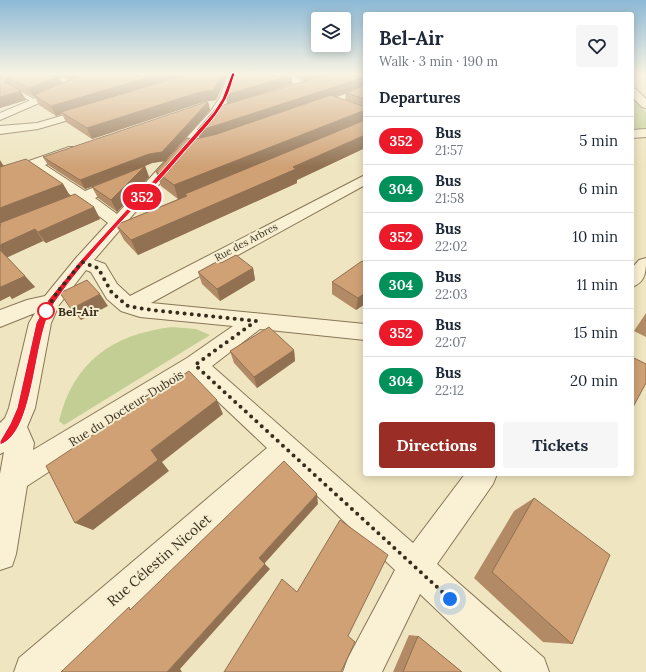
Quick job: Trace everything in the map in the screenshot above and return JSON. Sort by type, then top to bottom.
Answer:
[{"type":"street","points":[[0,116],[30,104]]},
{"type":"street","points":[[0,554],[20,443],[7,434],[22,408],[40,323],[51,302],[82,262],[170,165],[192,147],[219,104]]},
{"type":"street","points":[[302,112],[325,104]]},
{"type":"street","points":[[338,104],[350,109]]},
{"type":"street","points":[[0,130],[38,126],[103,106]]},
{"type":"street","points":[[34,164],[57,139],[51,129],[38,126]]},
{"type":"street","points":[[634,134],[646,133]]},
{"type":"street","points":[[0,176],[85,147]]},
{"type":"street","points":[[34,164],[84,197],[118,223],[138,223]]},
{"type":"street","points":[[0,231],[158,167],[170,165]]},
{"type":"street","name":"Rue des Arbres","points":[[128,306],[363,180]]},
{"type":"street","points":[[82,262],[98,268],[112,293],[128,306],[140,309],[363,332]]},
{"type":"street","points":[[634,278],[646,264]]},
{"type":"street","points":[[0,320],[34,304],[51,302]]},
{"type":"street","name":"Rue du Docteur-Dubois","points":[[13,478],[195,365],[256,321]]},
{"type":"street","points":[[195,365],[530,672]]},
{"type":"street","name":"Rue Célestin Nicolet","points":[[33,672],[286,449]]},
{"type":"street","points":[[362,672],[415,567],[482,476]]},
{"type":"green space","points":[[634,104],[638,104],[646,112],[646,131],[634,131]]},
{"type":"green space","points":[[172,327],[196,329],[210,335],[64,425],[59,421],[65,400],[74,382],[85,367],[99,354],[114,344],[131,336]]},
{"type":"building","points":[[87,104],[161,104],[87,128],[61,112]]},
{"type":"building","points":[[199,104],[206,104],[162,152],[149,154],[80,180],[43,157]]},
{"type":"building","points":[[226,104],[281,104],[208,128],[197,130],[217,107]]},
{"type":"building","points":[[304,104],[358,104],[363,106],[363,111],[174,185],[156,172],[187,138],[196,139],[217,134]]},
{"type":"building","points":[[363,121],[363,136],[293,167],[296,169],[131,240],[116,225],[187,196],[185,194]]},
{"type":"building","points":[[26,159],[63,184],[0,208],[0,167]]},
{"type":"building","points":[[145,166],[111,200],[92,187]]},
{"type":"building","points":[[75,194],[94,207],[38,232],[35,229],[0,245],[0,223]]},
{"type":"building","points":[[0,250],[25,276],[1,287],[0,286]]},
{"type":"building","points":[[236,255],[253,268],[217,289],[198,272],[218,261],[221,263]]},
{"type":"building","points":[[363,262],[363,294],[358,298],[332,282]]},
{"type":"building","points":[[87,280],[100,294],[71,309],[60,293]]},
{"type":"building","points":[[269,327],[294,350],[254,377],[230,351]]},
{"type":"building","points":[[634,358],[646,364],[646,383],[634,405]]},
{"type":"building","points":[[189,371],[217,400],[151,450],[158,460],[75,523],[46,466]]},
{"type":"building","points":[[284,461],[317,494],[259,558],[265,564],[167,672],[61,672],[129,607],[130,610]]},
{"type":"building","points":[[534,498],[610,555],[572,644],[492,572]]},
{"type":"building","points":[[340,520],[388,555],[348,636],[355,642],[341,672],[224,672],[282,579],[297,592]]},
{"type":"building","points":[[418,636],[462,672],[403,672]]},
{"type":"bus line","name":"352","points":[[0,441],[14,427],[22,408],[40,323],[51,302],[82,262],[170,165],[221,104]]},
{"type":"place","name":"Bel-Air","points":[[46,311]]},
{"type":"route","points":[[46,311],[45,312],[58,291],[82,262],[98,268],[112,293],[128,306],[140,309],[256,321],[195,365],[450,599]]}]
